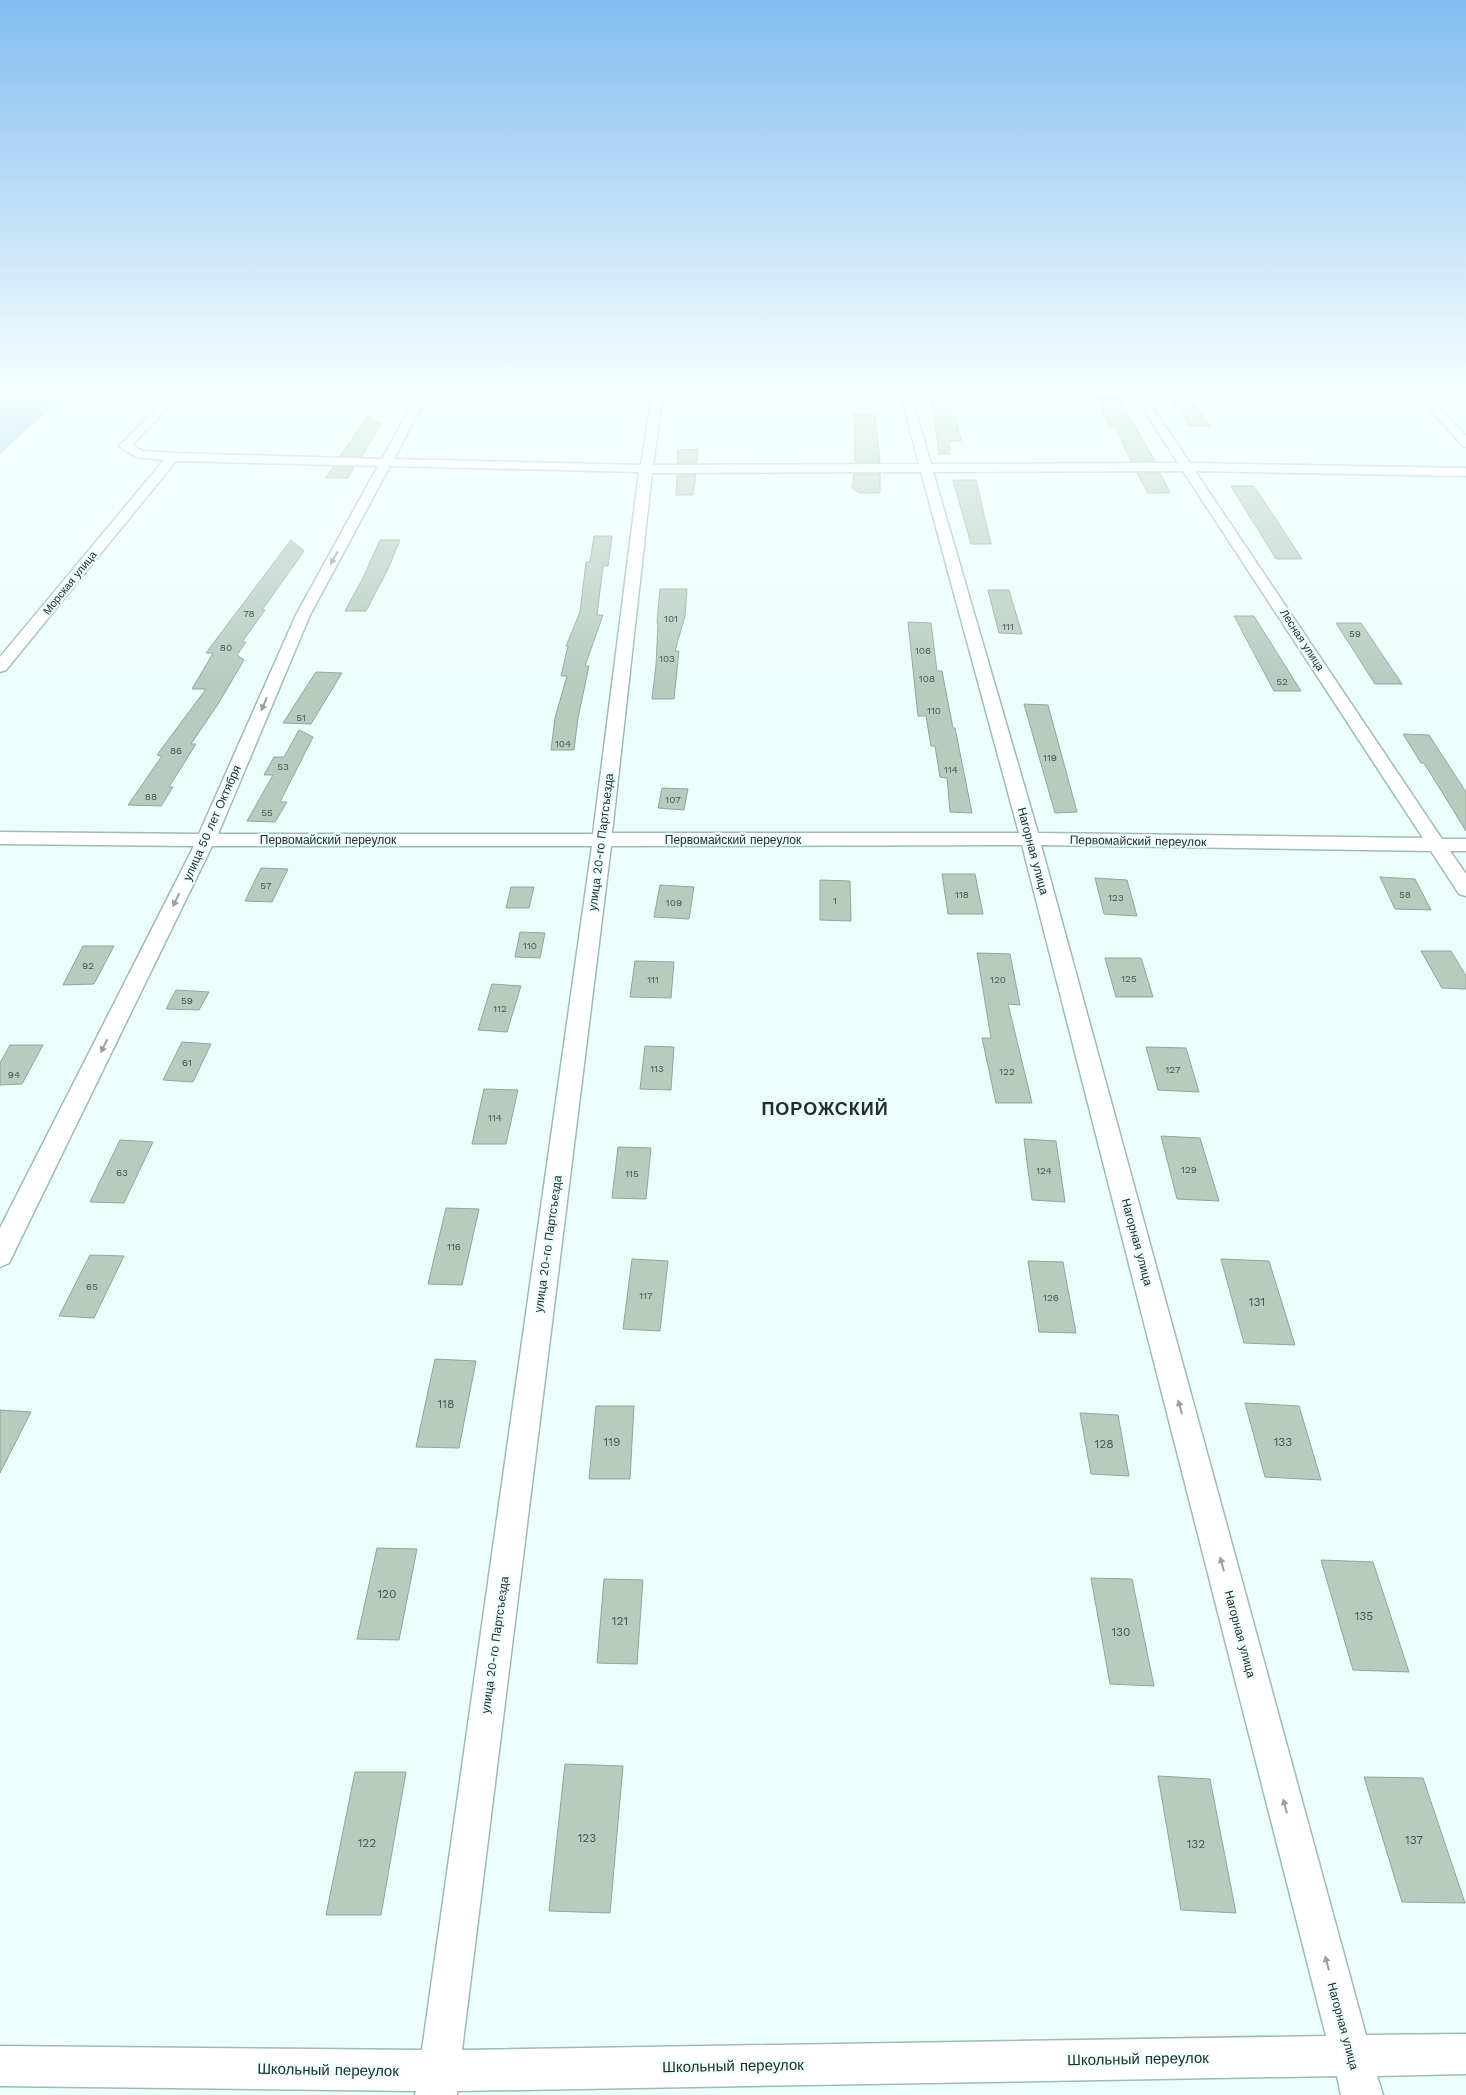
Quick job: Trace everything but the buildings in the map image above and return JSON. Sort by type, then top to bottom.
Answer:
[{"type":"street","name":"Морская улица","points":[[0,667],[146,490]]},
{"type":"street","name":"улица 50 лет Октября","points":[[0,1255],[206,840],[303,615],[372,490]]},
{"type":"street","name":"улица 20-го Партсъезда","points":[[437,2083],[602,840],[644,490]]},
{"type":"street","name":"Нагорная улица","points":[[932,490],[1030,839],[1362,2095]]},
{"type":"street","name":"Лесная улица","points":[[1203,490],[1466,889]]},
{"type":"street","name":"Первомайский переулок","points":[[0,838],[206,840],[1030,839],[1466,845]]},
{"type":"street","name":"Школьный переулок","points":[[0,2066],[437,2083],[1351,2055],[1466,2054]]},
{"type":"district","name":"ПОРОЖСКИЙ","points":[[825,1108]]}]
